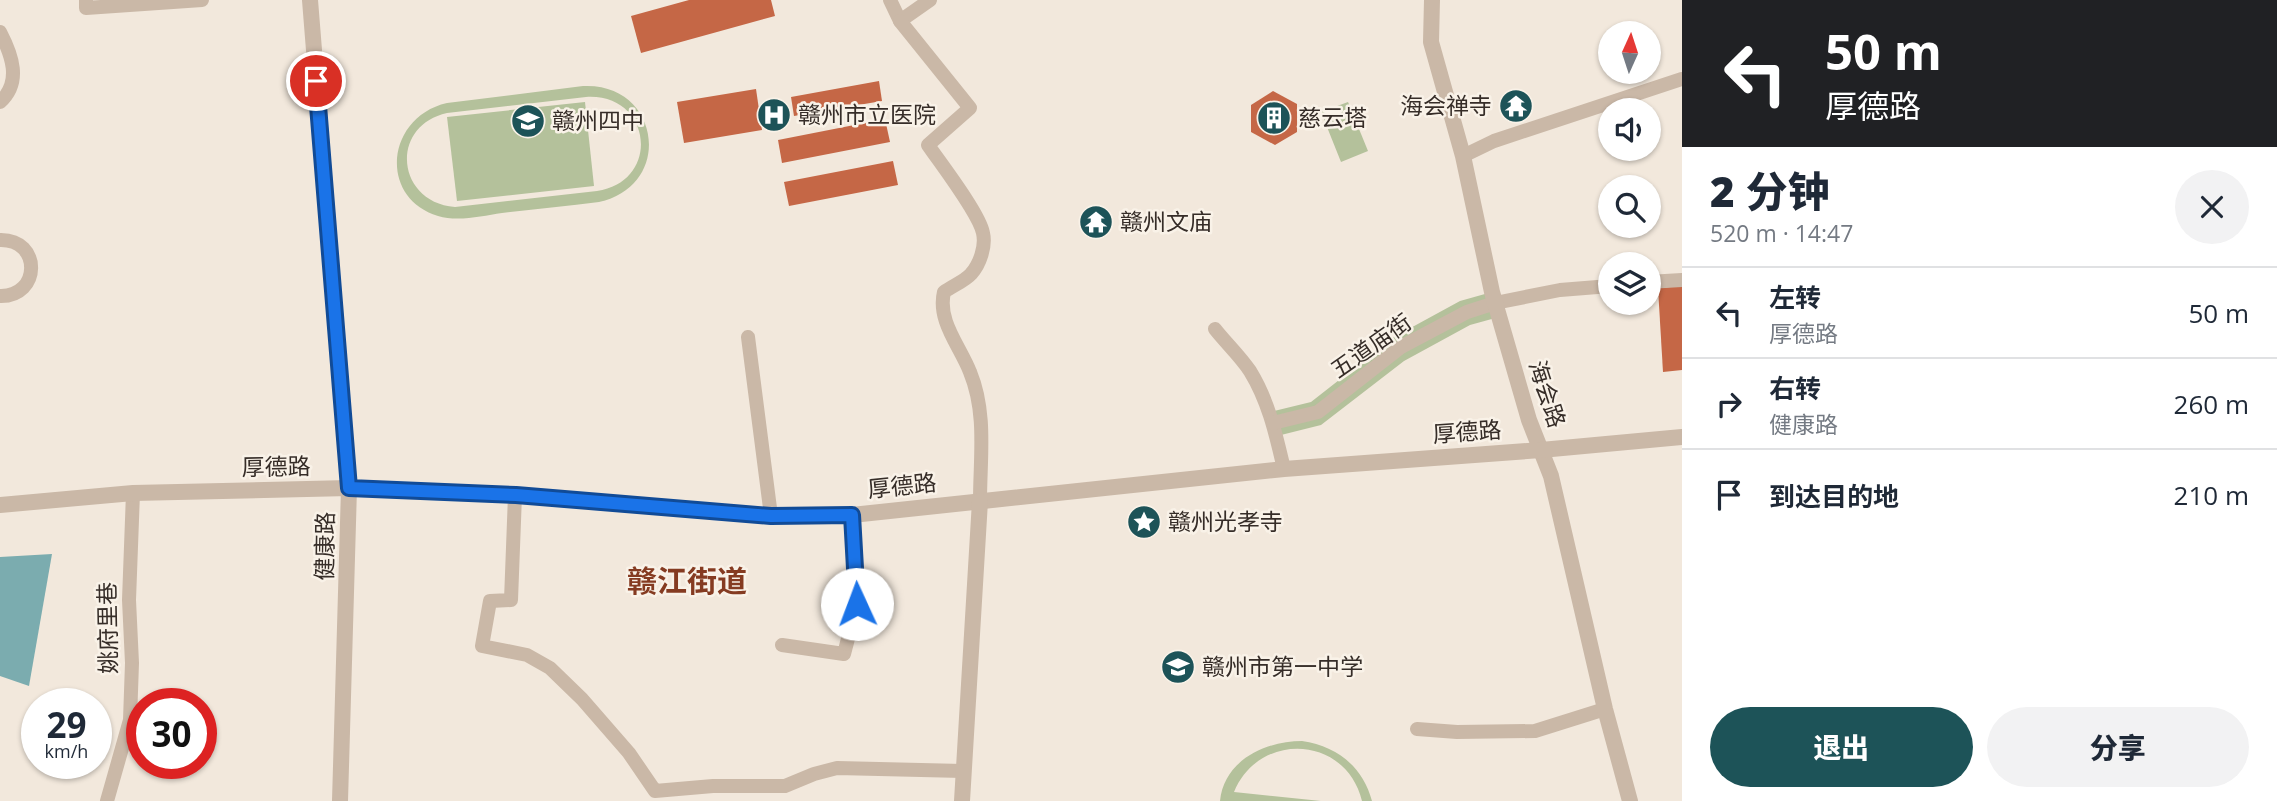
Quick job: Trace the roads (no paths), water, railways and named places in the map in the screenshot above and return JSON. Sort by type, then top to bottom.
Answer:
[{"type":"street","points":[[86,0],[86,8],[202,0]]},
{"type":"street","name":"健康路","points":[[310,0],[349,488],[340,801]]},
{"type":"street","points":[[890,0],[900,20],[970,108],[928,145],[974,214],[983,233],[983,251],[977,265],[970,275],[944,292],[941,307],[971,373],[981,415],[979,501],[962,801]]},
{"type":"street","points":[[900,20],[930,0]]},
{"type":"street","name":"海会路","points":[[1432,0],[1431,42],[1462,156],[1495,303],[1529,420],[1551,476],[1605,709],[1630,801]]},
{"type":"street","points":[[0,32],[10,51],[14,76],[7,96],[0,102]]},
{"type":"street","points":[[1462,156],[1493,141],[1682,79]]},
{"type":"street","points":[[0,240],[16,243],[23,248],[32,264],[31,273],[22,289],[0,296]]},
{"type":"street","points":[[1661,281],[1682,280]]},
{"type":"street","name":"五道庙街","points":[[1273,424],[1318,412],[1401,348],[1467,312],[1495,303],[1560,290],[1598,287]]},
{"type":"street","points":[[1215,329],[1248,369],[1262,393],[1284,470]]},
{"type":"street","points":[[748,337],[771,516]]},
{"type":"street","name":"厚德路","points":[[0,505],[133,493],[349,488],[516,495],[771,516],[852,515],[1284,470],[1682,437]]},
{"type":"street","name":"姚府里巷","points":[[107,801],[130,720],[132,663],[129,600],[133,493]]},
{"type":"street","points":[[516,495],[511,600],[490,601],[482,646],[527,655],[550,668],[582,699],[629,753],[656,791],[713,786],[785,786],[837,768],[963,771]]},
{"type":"street","points":[[782,645],[844,654],[857,604],[852,515]]},
{"type":"street","points":[[1417,729],[1457,732],[1535,731],[1605,709]]},
{"type":"water","points":[[52,554],[29,686],[0,676],[0,557]]},
{"type":"place","name":"海会禅寺","points":[[1516,106]]},
{"type":"place","name":"赣州市立医院","points":[[774,115]]},
{"type":"place","name":"慈云塔","points":[[1274,118]]},
{"type":"place","name":"赣州四中","points":[[528,121]]},
{"type":"place","name":"赣州文庙","points":[[1096,222]]},
{"type":"place","name":"赣州光孝寺","points":[[1144,522]]},
{"type":"place","name":"赣州市第一中学","points":[[1178,667]]},
{"type":"district","name":"赣江街道","points":[[687,582]]}]
